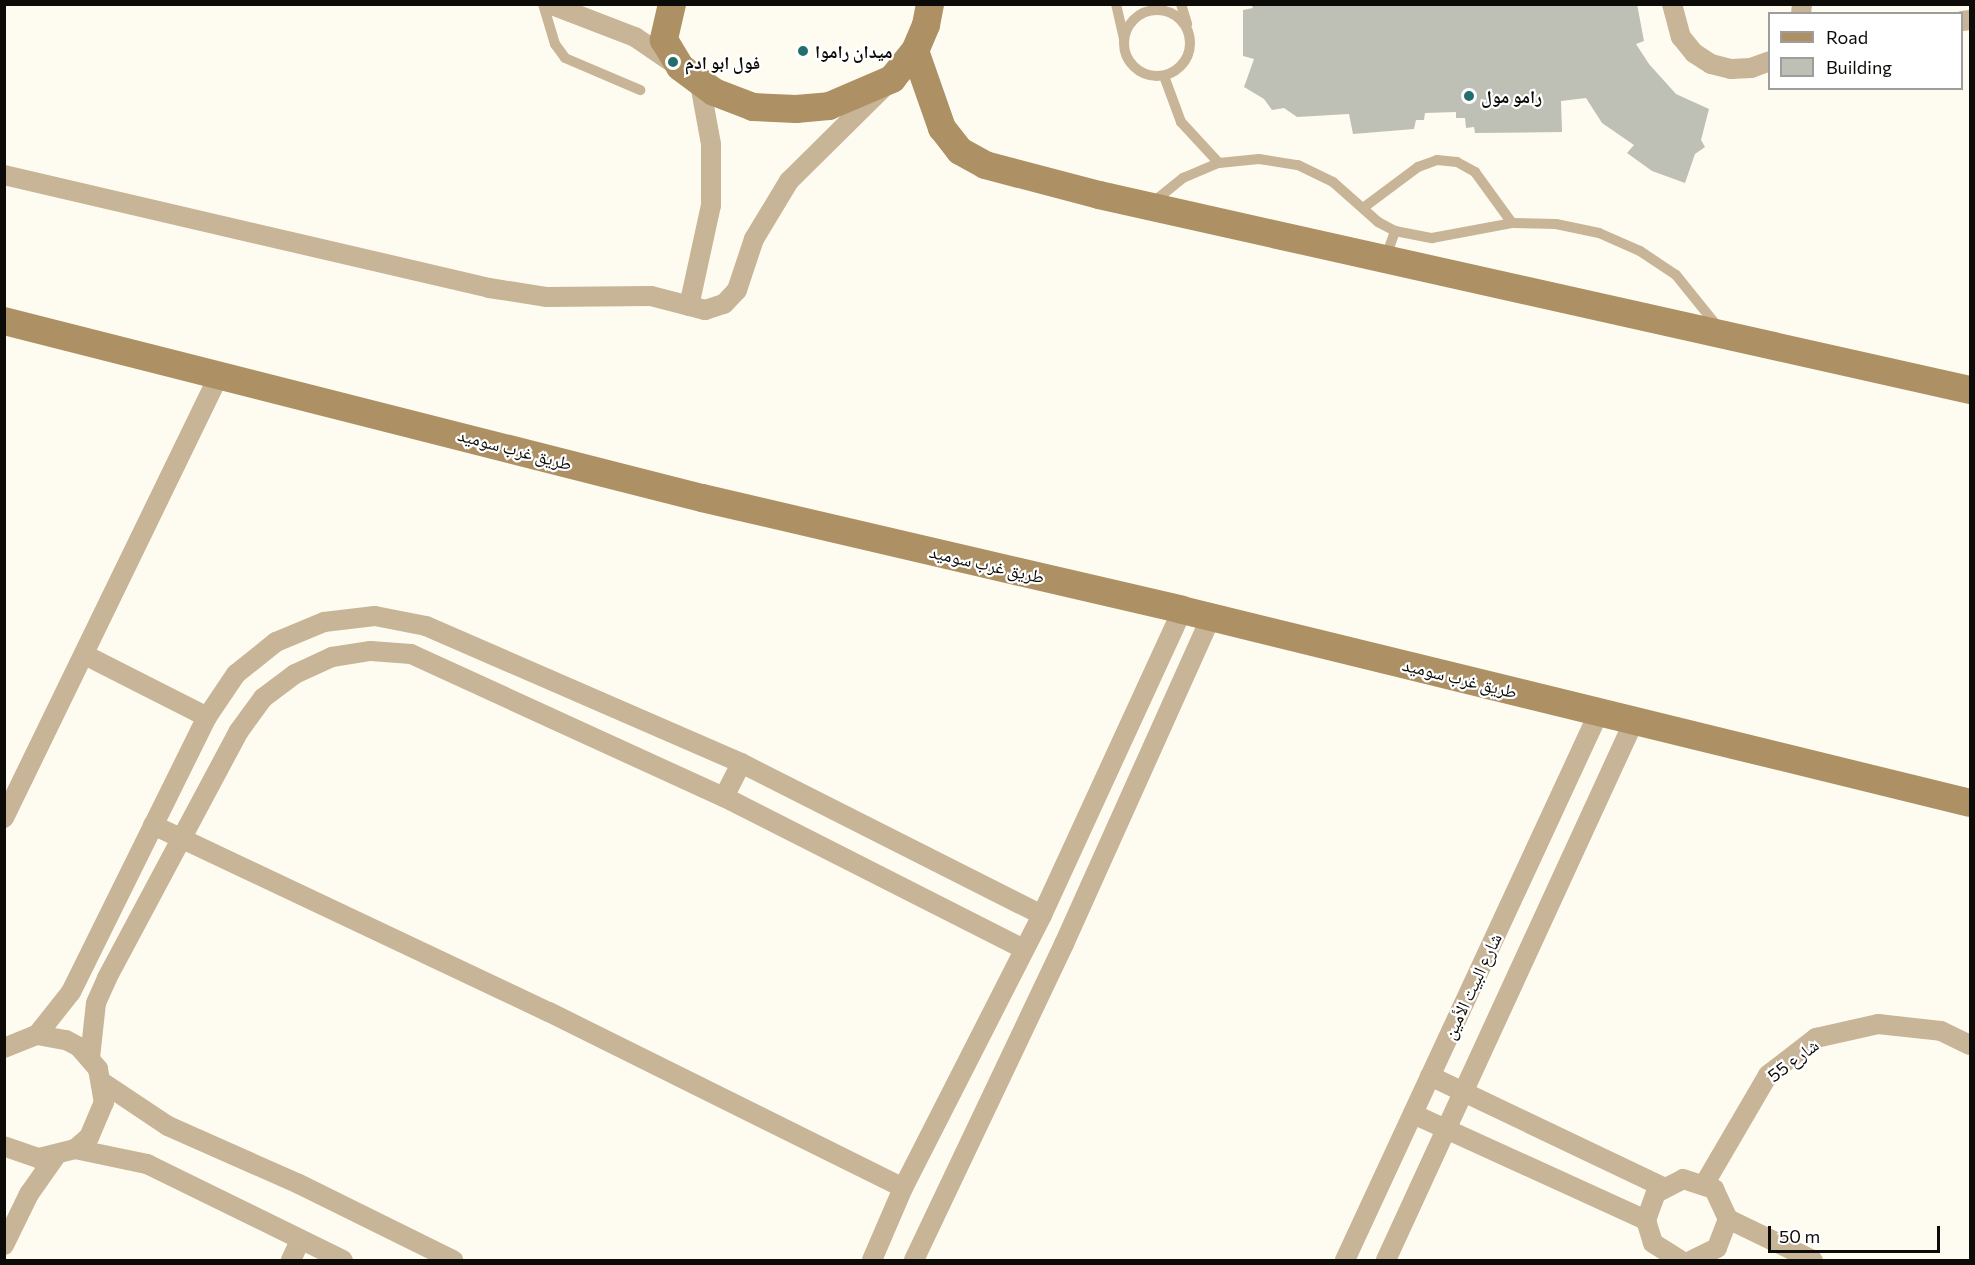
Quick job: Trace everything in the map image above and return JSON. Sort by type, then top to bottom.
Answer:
[{"type":"street","points":[[549,4],[635,38],[690,76],[753,107],[796,110],[829,106],[892,79]]},
{"type":"street","points":[[672,4],[664,40],[690,76],[711,144],[712,195],[707,236],[689,306]]},
{"type":"street","points":[[4,175],[489,288],[547,297],[651,296],[689,306],[715,308],[732,298],[754,239],[789,181],[892,79],[915,51],[926,24],[930,4]]},
{"type":"street","points":[[1672,4],[1681,37],[1694,53],[1711,64],[1741,68],[1768,61]]},
{"type":"street","points":[[915,51],[931,105],[942,128],[960,151],[985,165],[1016,175],[1726,337],[1971,390]]},
{"type":"street","name":"طريق غرب سوميد","points":[[4,321],[220,373],[702,498],[1182,610],[1971,803]]},
{"type":"street","points":[[4,818],[220,373]]},
{"type":"street","points":[[872,1260],[903,1188],[1038,922],[1182,610]]},
{"type":"street","points":[[4,1048],[37,1035],[71,992],[207,717],[236,674],[276,642],[324,622],[375,616],[426,626],[741,763],[1038,922],[1064,944]]},
{"type":"street","points":[[914,1260],[1064,944],[1211,617]]},
{"type":"street","points":[[90,1058],[96,1003],[179,838],[239,731],[263,699],[295,674],[322,662],[371,651],[411,654],[724,797],[1024,949]]},
{"type":"street","points":[[85,655],[207,717]]},
{"type":"street","name":"شارع البيت الأمين","points":[[1345,1260],[1599,712]]},
{"type":"street","name":"شارع البيت الأمين","points":[[1386,1260],[1634,720]]},
{"type":"street","points":[[724,797],[741,763]]},
{"type":"street","points":[[153,825],[538,1007],[903,1188]]},
{"type":"street","name":"شارع 55","points":[[1705,1183],[1768,1075],[1816,1038],[1878,1024],[1941,1031],[1971,1045]]},
{"type":"street","points":[[4,1146],[38,1158],[55,1157],[75,1149],[89,1137],[99,1120],[104,1102],[102,1082],[90,1058],[66,1040],[37,1035]]},
{"type":"street","points":[[1430,1076],[1663,1186]]},
{"type":"street","points":[[102,1082],[168,1126],[299,1184],[453,1260]]},
{"type":"street","points":[[1413,1114],[1646,1220]]},
{"type":"street","points":[[75,1149],[147,1164],[343,1260]]},
{"type":"street","points":[[4,1245],[28,1194],[55,1157]]},
{"type":"street","points":[[1674,1260],[1653,1243],[1646,1220],[1650,1201],[1663,1186],[1683,1179],[1705,1183],[1721,1198],[1728,1219],[1723,1239],[1708,1258]]},
{"type":"street","points":[[1728,1219],[1813,1260]]},
{"type":"street","points":[[291,1260],[300,1240]]},
{"type":"lane","points":[[543,4],[555,44],[565,58],[640,90]]},
{"type":"lane","points":[[1116,4],[1130,64],[1140,72],[1164,76],[1185,63],[1190,52],[1188,27],[1181,4]]},
{"type":"lane","points":[[1124,40],[1134,18],[1151,10],[1169,11],[1188,27]]},
{"type":"lane","points":[[1164,76],[1181,122],[1220,163]]},
{"type":"lane","points":[[1148,206],[1183,178],[1220,163],[1259,159],[1298,165],[1334,182],[1363,208],[1395,231],[1432,237],[1512,223],[1556,224],[1599,233],[1640,251],[1676,275],[1726,337]]},
{"type":"lane","points":[[1363,208],[1418,167],[1437,160],[1457,162],[1475,172],[1512,223]]},
{"type":"lane","points":[[1385,260],[1395,231]]},
{"type":"building","name":"رامو مول","points":[[1251,4],[1637,4],[1644,41],[1636,44],[1649,64],[1676,94],[1709,109],[1701,140],[1705,147],[1695,154],[1685,183],[1652,171],[1627,153],[1634,145],[1602,123],[1586,98],[1561,101],[1562,132],[1475,133],[1474,127],[1466,128],[1465,118],[1456,118],[1456,112],[1425,113],[1424,120],[1416,120],[1414,129],[1353,134],[1349,114],[1297,117],[1284,108],[1272,110],[1264,99],[1244,87],[1254,59],[1243,56],[1243,10],[1253,8]]},
{"type":"place","name":"ميدان راموا","points":[[803,51]]},
{"type":"place","name":"فول ابو ادم","points":[[673,62]]},
{"type":"place","name":"رامو مول","points":[[1469,96]]}]
